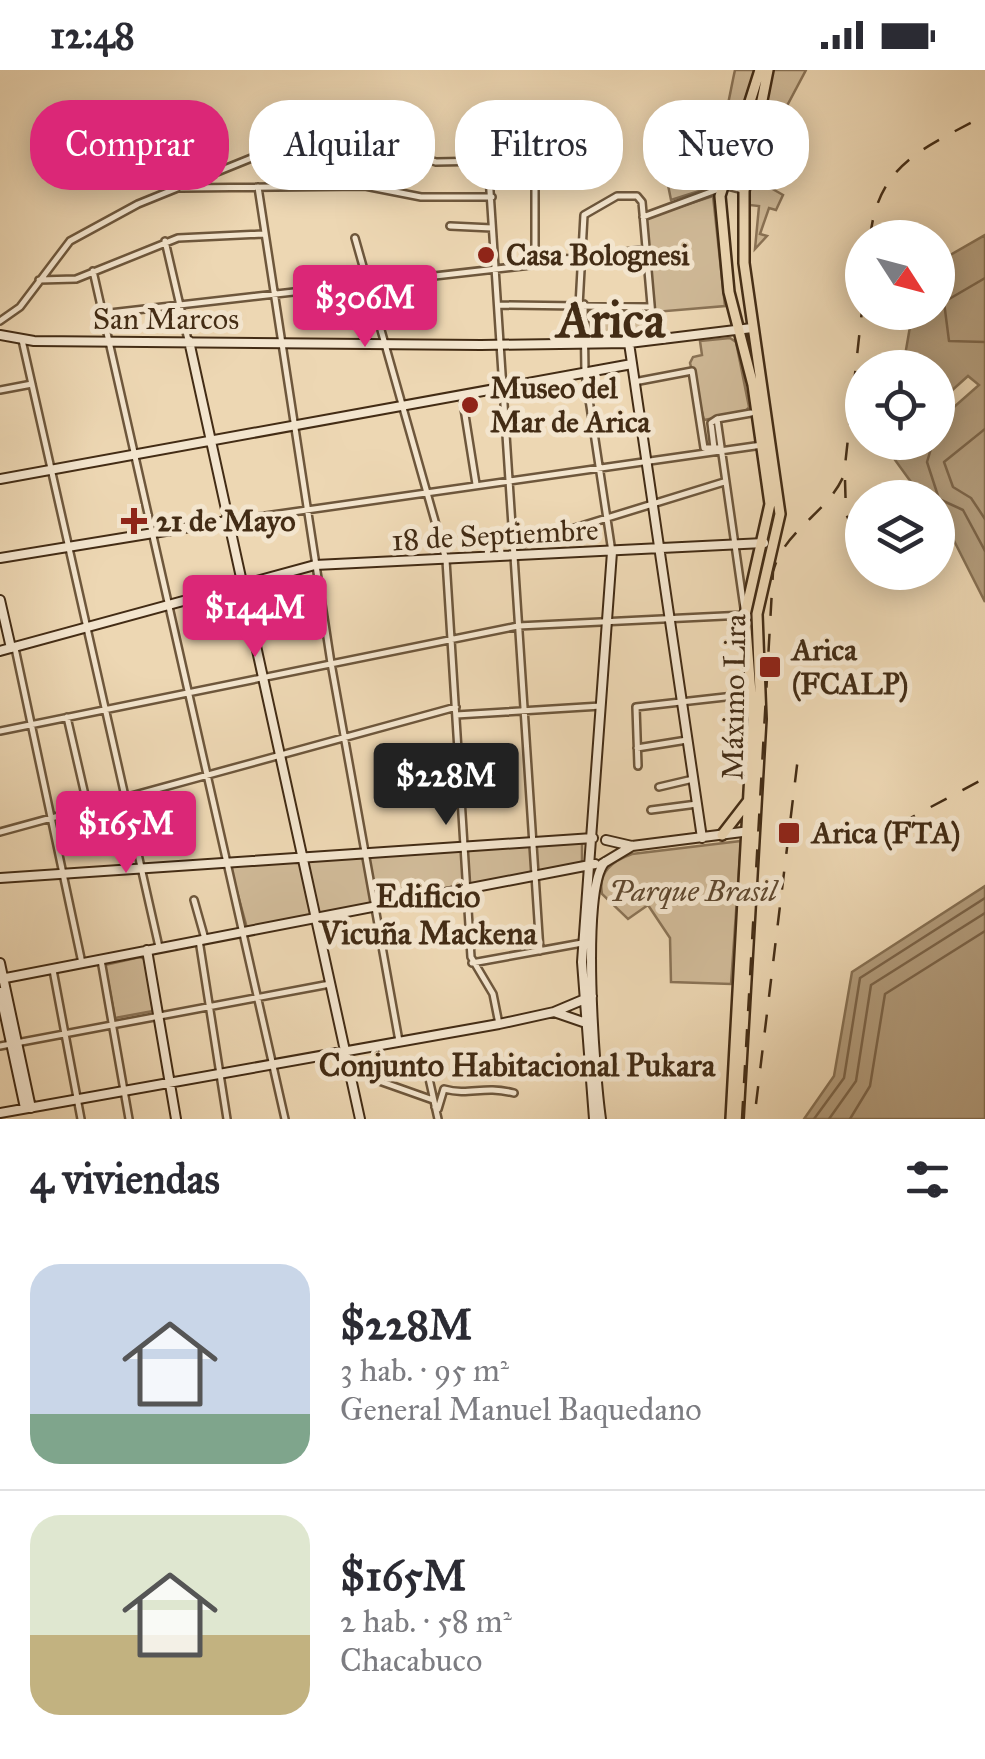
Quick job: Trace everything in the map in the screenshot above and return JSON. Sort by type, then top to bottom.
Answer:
[{"type":"main road","name":"Máximo Lira","points":[[750,100],[760,70]]},
{"type":"main road","name":"Máximo Lira","points":[[752,831],[761,719],[757,614],[780,500],[744,263],[744,191],[768,70]]},
{"type":"main road","name":"Máximo Lira","points":[[722,190],[724,260],[750,380],[770,504],[746,615],[752,694],[752,831]]},
{"type":"main road","name":"Máximo Lira","points":[[750,380],[756,442],[762,445]]},
{"type":"main road","points":[[722,835],[750,797]]},
{"type":"main road","points":[[735,1119],[752,831]]},
{"type":"street","points":[[229,168],[288,149],[382,147],[436,162],[488,160],[532,876],[540,950]]},
{"type":"street","points":[[0,321],[20,307],[70,241],[106,220],[176,190]]},
{"type":"street","points":[[258,190],[330,663],[399,1042]]},
{"type":"street","points":[[387,190],[421,196],[492,197]]},
{"type":"street","points":[[535,190],[535,261]]},
{"type":"street","points":[[643,217],[714,190]]},
{"type":"street","points":[[738,190],[744,191]]},
{"type":"street","points":[[597,1119],[583,943],[598,863],[590,844],[612,552],[585,373],[581,259],[584,215],[617,196],[640,198],[654,340]]},
{"type":"street","points":[[450,226],[492,228]]},
{"type":"street","points":[[39,280],[76,279],[165,241],[264,234]]},
{"type":"street","points":[[355,238],[382,345],[446,560],[472,963],[493,994],[499,1024]]},
{"type":"street","points":[[165,241],[362,1118]]},
{"type":"street","points":[[101,314],[645,250]]},
{"type":"street","points":[[53,259],[59,278]]},
{"type":"street","points":[[93,271],[286,1119]]},
{"type":"street","points":[[498,305],[651,307]]},
{"type":"street","name":"San Marcos","points":[[0,336],[107,342],[629,343],[752,328]]},
{"type":"street","points":[[22,340],[159,948]]},
{"type":"street","points":[[629,343],[702,838]]},
{"type":"street","points":[[0,478],[632,364]]},
{"type":"street","points":[[634,382],[692,371],[704,448],[718,449]]},
{"type":"street","points":[[0,390],[32,384]]},
{"type":"street","points":[[462,396],[476,484]]},
{"type":"street","points":[[0,730],[518,626],[746,615],[718,449],[718,419],[752,413]]},
{"type":"street","points":[[0,558],[428,490],[600,470],[762,445]]},
{"type":"street","points":[[513,552],[724,482]]},
{"type":"street","name":"18 de Septiembre","points":[[0,651],[315,565],[764,542]]},
{"type":"street","points":[[0,600],[82,963]]},
{"type":"street","points":[[638,766],[636,707],[752,694]]},
{"type":"street","points":[[0,832],[456,711],[601,706]]},
{"type":"street","points":[[67,717],[88,808]]},
{"type":"street","points":[[637,748],[687,740]]},
{"type":"street","points":[[659,787],[693,780]]},
{"type":"street","points":[[652,810],[696,804]]},
{"type":"street","points":[[0,878],[530,842],[590,844],[606,840],[632,846],[752,831]]},
{"type":"street","points":[[597,1119],[583,1022],[588,996],[592,894],[606,840]]},
{"type":"street","points":[[2,978],[598,863],[632,846]]},
{"type":"street","points":[[194,900],[227,1119]]},
{"type":"street","points":[[472,963],[583,943]]},
{"type":"street","points":[[147,950],[176,1119]]},
{"type":"street","points":[[101,959],[129,1119]]},
{"type":"street","points":[[0,963],[28,1108]]},
{"type":"street","points":[[53,968],[81,1119]]},
{"type":"street","points":[[0,1046],[330,984]]},
{"type":"street","points":[[0,992],[14,1043]]},
{"type":"street","points":[[0,1113],[499,1024],[554,1012],[588,996]]},
{"type":"street","points":[[554,1012],[583,1022]]},
{"type":"street","points":[[426,1066],[438,1119]]},
{"type":"street","points":[[350,1071],[434,1104],[438,1109],[444,1088],[463,1094],[489,1087],[514,1093]]},
{"type":"street","points":[[155,1086],[172,1095]]},
{"type":"green space","points":[[735,70],[755,70],[745,100],[728,100]]},
{"type":"green space","points":[[772,70],[806,70],[790,100],[766,100]]},
{"type":"green space","points":[[669,190],[702,190],[671,200]]},
{"type":"green space","points":[[750,190],[774,190],[783,195],[776,210],[769,208],[760,234],[767,236],[755,249],[759,206],[749,205]]},
{"type":"green space","points":[[713,196],[725,306],[655,312],[645,218]]},
{"type":"green space","points":[[589,310],[649,312],[651,336],[589,338]]},
{"type":"green space","points":[[730,338],[736,342],[749,407],[745,412],[704,420],[690,363],[693,357],[702,355],[700,341]]},
{"type":"green space","name":"Parque Brasil","points":[[741,841],[731,984],[671,982],[670,938],[648,905],[628,919],[602,894],[604,874],[618,860],[632,854]]},
{"type":"green space","points":[[582,842],[582,863],[247,928],[230,866]]},
{"type":"green space","points":[[145,959],[153,1011],[115,1018],[105,965]]},
{"type":"water","points":[[985,235],[985,602],[955,543],[955,480],[910,480],[895,460],[955,460],[955,406],[979,385],[968,376],[955,388],[955,350],[906,350],[909,330],[955,330],[955,252]]},
{"type":"water","points":[[985,886],[985,1119],[804,1119],[834,1076],[852,972]]},
{"type":"railway","points":[[873,220],[883,191],[908,160],[985,115]]},
{"type":"railway","points":[[742,1119],[773,572],[786,545],[828,500],[844,475],[860,330]]},
{"type":"railway","points":[[756,1104],[799,749]]},
{"type":"railway","points":[[899,824],[985,778]]},
{"type":"place","name":"Casa Bolognesi","points":[[486,255]]},
{"type":"place","name":"Museo del Mar de Arica","points":[[470,405]]},
{"type":"place","name":"21 de Mayo","points":[[134,521]]},
{"type":"place","name":"Arica (FCALP)","points":[[770,667]]},
{"type":"place","name":"Arica (FTA)","points":[[789,833]]},
{"type":"district","name":"Arica","points":[[611,319]]},
{"type":"district","name":"Edificio Vicuña Mackena","points":[[428,914]]},
{"type":"district","name":"Conjunto Habitacional Pukara","points":[[517,1065]]}]
